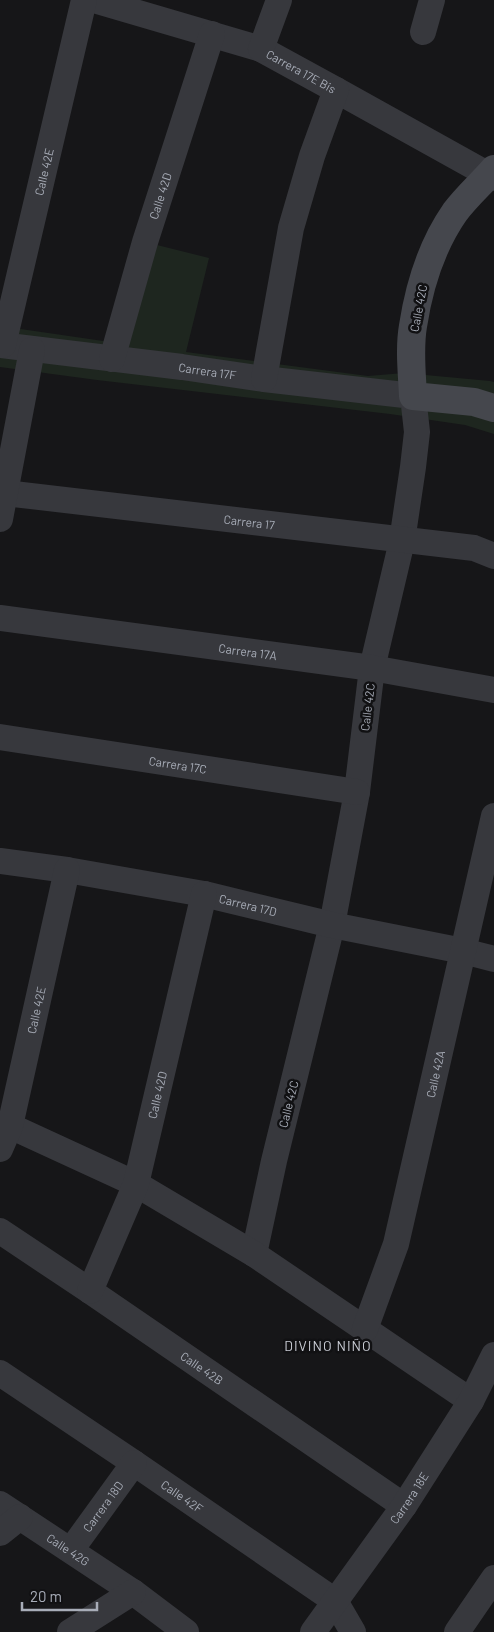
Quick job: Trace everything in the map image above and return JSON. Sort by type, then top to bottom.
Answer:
[{"type":"street","name":"Calle 42E","points":[[2,345],[84,0]]},
{"type":"street","name":"Carrera 17E Bis","points":[[94,0],[261,49],[492,174]]},
{"type":"street","points":[[261,49],[279,0]]},
{"type":"street","points":[[423,32],[432,0]]},
{"type":"street","name":"Calle 42D","points":[[112,359],[145,242],[212,34]]},
{"type":"street","points":[[264,379],[291,228],[312,156],[336,90]]},
{"type":"street","name":"Calle 42C","points":[[254,1254],[274,1161],[332,925],[357,792],[372,668],[402,541],[417,432],[413,396],[412,328],[424,277],[439,240],[455,213],[471,192],[492,174]]},
{"type":"street","name":"Carrera 17F","points":[[2,345],[413,396]]},
{"type":"street","points":[[0,519],[32,350]]},
{"type":"street","points":[[413,396],[474,402],[494,408]]},
{"type":"street","name":"Carrera 17","points":[[4,494],[474,548],[494,556]]},
{"type":"street","name":"Carrera 17A","points":[[0,618],[372,668],[494,690]]},
{"type":"street","name":"Carrera 17C","points":[[0,737],[357,792]]},
{"type":"street","name":"Calle 42A","points":[[365,1329],[396,1244],[494,816]]},
{"type":"street","name":"Carrera 17D","points":[[0,861],[67,870],[204,894],[332,925],[494,959]]},
{"type":"street","name":"Calle 42E","points":[[5,1138],[67,870]]},
{"type":"street","name":"Calle 42D","points":[[90,1291],[136,1184],[204,894]]},
{"type":"street","points":[[5,1138],[136,1184],[254,1254],[471,1401]]},
{"type":"street","name":"Calle 42B","points":[[0,1231],[404,1506]]},
{"type":"street","name":"Carrera 18E","points":[[313,1632],[404,1506],[471,1401],[494,1355]]},
{"type":"street","name":"Calle 42F","points":[[0,1373],[335,1601],[352,1632]]},
{"type":"street","name":"Carrera 18D","points":[[71,1550],[134,1463]]},
{"type":"street","points":[[0,1533],[10,1511]]},
{"type":"street","name":"Calle 42G","points":[[10,1511],[133,1592],[186,1632]]},
{"type":"street","points":[[457,1632],[494,1578]]},
{"type":"street","points":[[70,1632],[133,1592]]},
{"type":"shaded area","points":[[145,242],[209,258],[186,352],[368,376],[404,373],[494,382],[494,434],[465,425],[390,414],[0,367],[0,326],[117,343]]},
{"type":"district","name":"DIVINO NIÑO","points":[[328,1345]]}]
